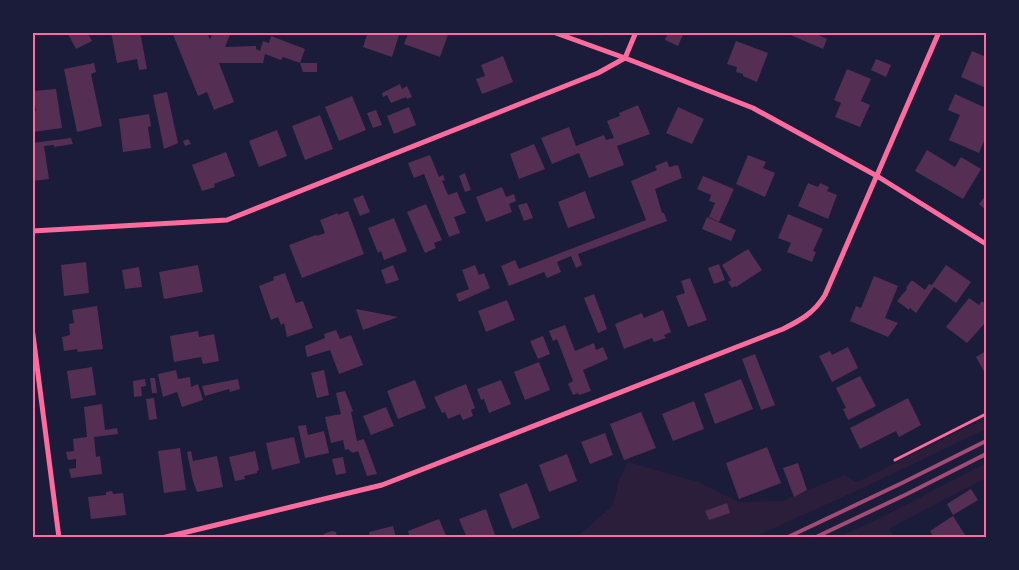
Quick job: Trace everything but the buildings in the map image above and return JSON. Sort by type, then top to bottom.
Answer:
[{"type":"street","points":[[553,32],[753,108],[877,176],[986,244]]},
{"type":"street","points":[[32,231],[227,220],[598,73],[625,58],[636,32]]},
{"type":"street","points":[[162,538],[382,485],[774,332],[805,318],[825,295],[939,32]]},
{"type":"street","points":[[32,327],[59,538]]},
{"type":"path","points":[[896,460],[986,414]]},
{"type":"shaded area","points":[[986,418],[986,429],[863,488],[754,537],[576,538],[613,505],[619,480],[628,462],[698,482],[739,502],[783,501],[844,475],[857,482]]},
{"type":"shaded area","points":[[986,463],[986,478],[890,528],[893,537],[839,537],[884,516]]},
{"type":"railway","points":[[786,538],[986,441]]},
{"type":"railway","points":[[814,538],[986,454]]}]
